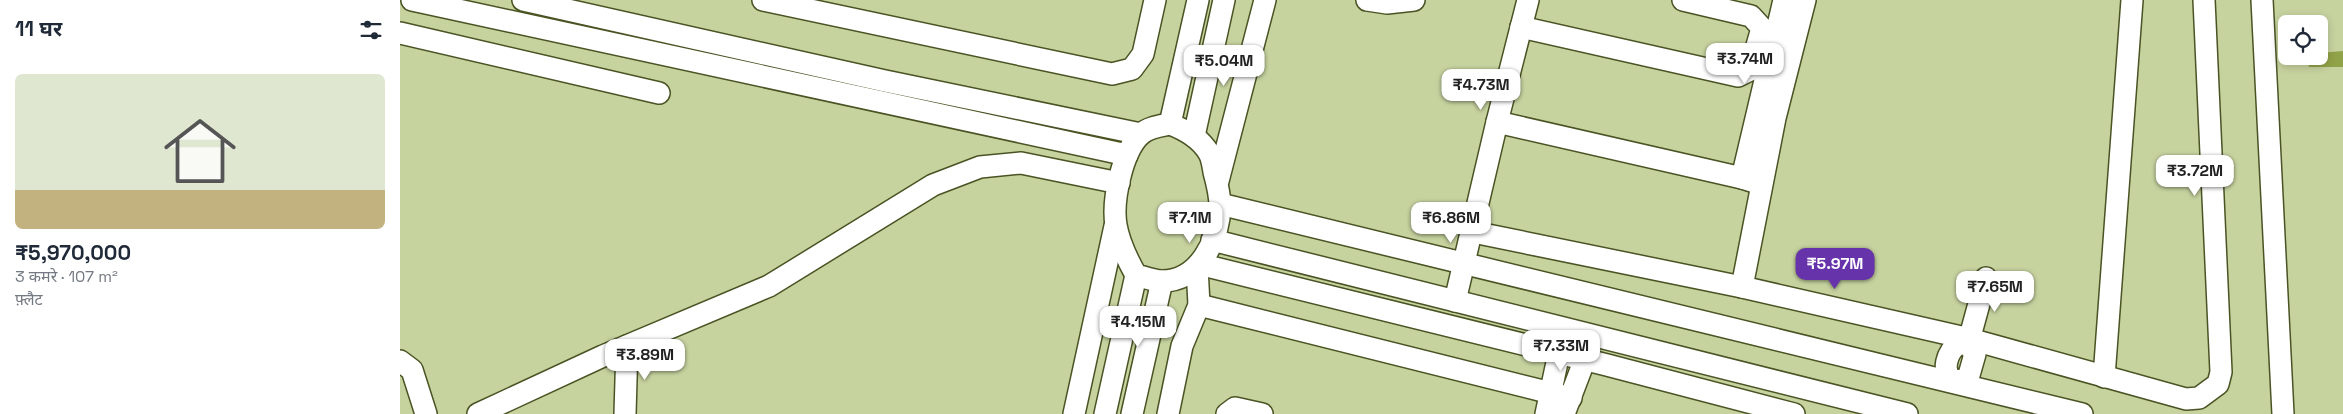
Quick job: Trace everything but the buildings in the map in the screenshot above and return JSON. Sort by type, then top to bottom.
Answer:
[{"type":"street","points":[[412,0],[1127,155]]},
{"type":"street","points":[[522,0],[885,81],[1141,134]]},
{"type":"street","points":[[763,0],[1112,74],[1132,69],[1143,54],[1155,0]]},
{"type":"street","points":[[1170,124],[1198,0]]},
{"type":"street","points":[[1194,136],[1224,0]]},
{"type":"street","points":[[1136,275],[1162,281],[1180,278],[1198,265],[1204,258],[1218,223],[1219,194],[1265,0]]},
{"type":"street","points":[[1367,0],[1387,3],[1414,0]]},
{"type":"street","points":[[1455,301],[1528,0]]},
{"type":"street","points":[[1521,28],[1738,76],[1750,70],[1762,28],[1751,16],[1683,0]]},
{"type":"street","points":[[1742,287],[1752,181],[1784,0]]},
{"type":"street","points":[[1752,181],[1805,0]]},
{"type":"street","points":[[2104,377],[2132,0]]},
{"type":"street","points":[[1473,232],[1742,287],[1968,341],[2186,398],[2200,398],[2218,384],[2221,372],[2204,0]]},
{"type":"street","points":[[2262,0],[2283,414]]},
{"type":"street","points":[[400,34],[659,93]]},
{"type":"street","points":[[1497,122],[1752,181]]},
{"type":"street","points":[[1074,414],[1116,225],[1116,202],[1119,183],[1127,155],[1141,134],[1153,127],[1170,124],[1184,129],[1194,136],[1210,154],[1219,194]]},
{"type":"street","points":[[478,414],[627,346],[769,286],[933,185],[980,167],[1021,163],[1119,183]]},
{"type":"street","points":[[1219,194],[1464,265],[2082,414]]},
{"type":"street","points":[[1105,414],[1136,275],[1125,256],[1116,225]]},
{"type":"street","points":[[1212,240],[1895,412]]},
{"type":"street","points":[[1168,414],[1182,346],[1199,305],[1198,265]]},
{"type":"street","points":[[1198,265],[1559,353],[1794,414]]},
{"type":"street","points":[[1953,382],[1964,380],[1969,375],[1975,354],[1968,341],[1986,278]]},
{"type":"street","points":[[1132,414],[1162,281]]},
{"type":"street","points":[[1199,305],[1562,402]]},
{"type":"street","points":[[625,414],[627,346]]},
{"type":"street","points":[[1559,353],[1562,402]]},
{"type":"street","points":[[1546,414],[1562,402],[1585,360]]},
{"type":"street","points":[[400,361],[412,370],[426,414]]},
{"type":"street","points":[[1227,414],[1235,408],[1262,414]]}]
